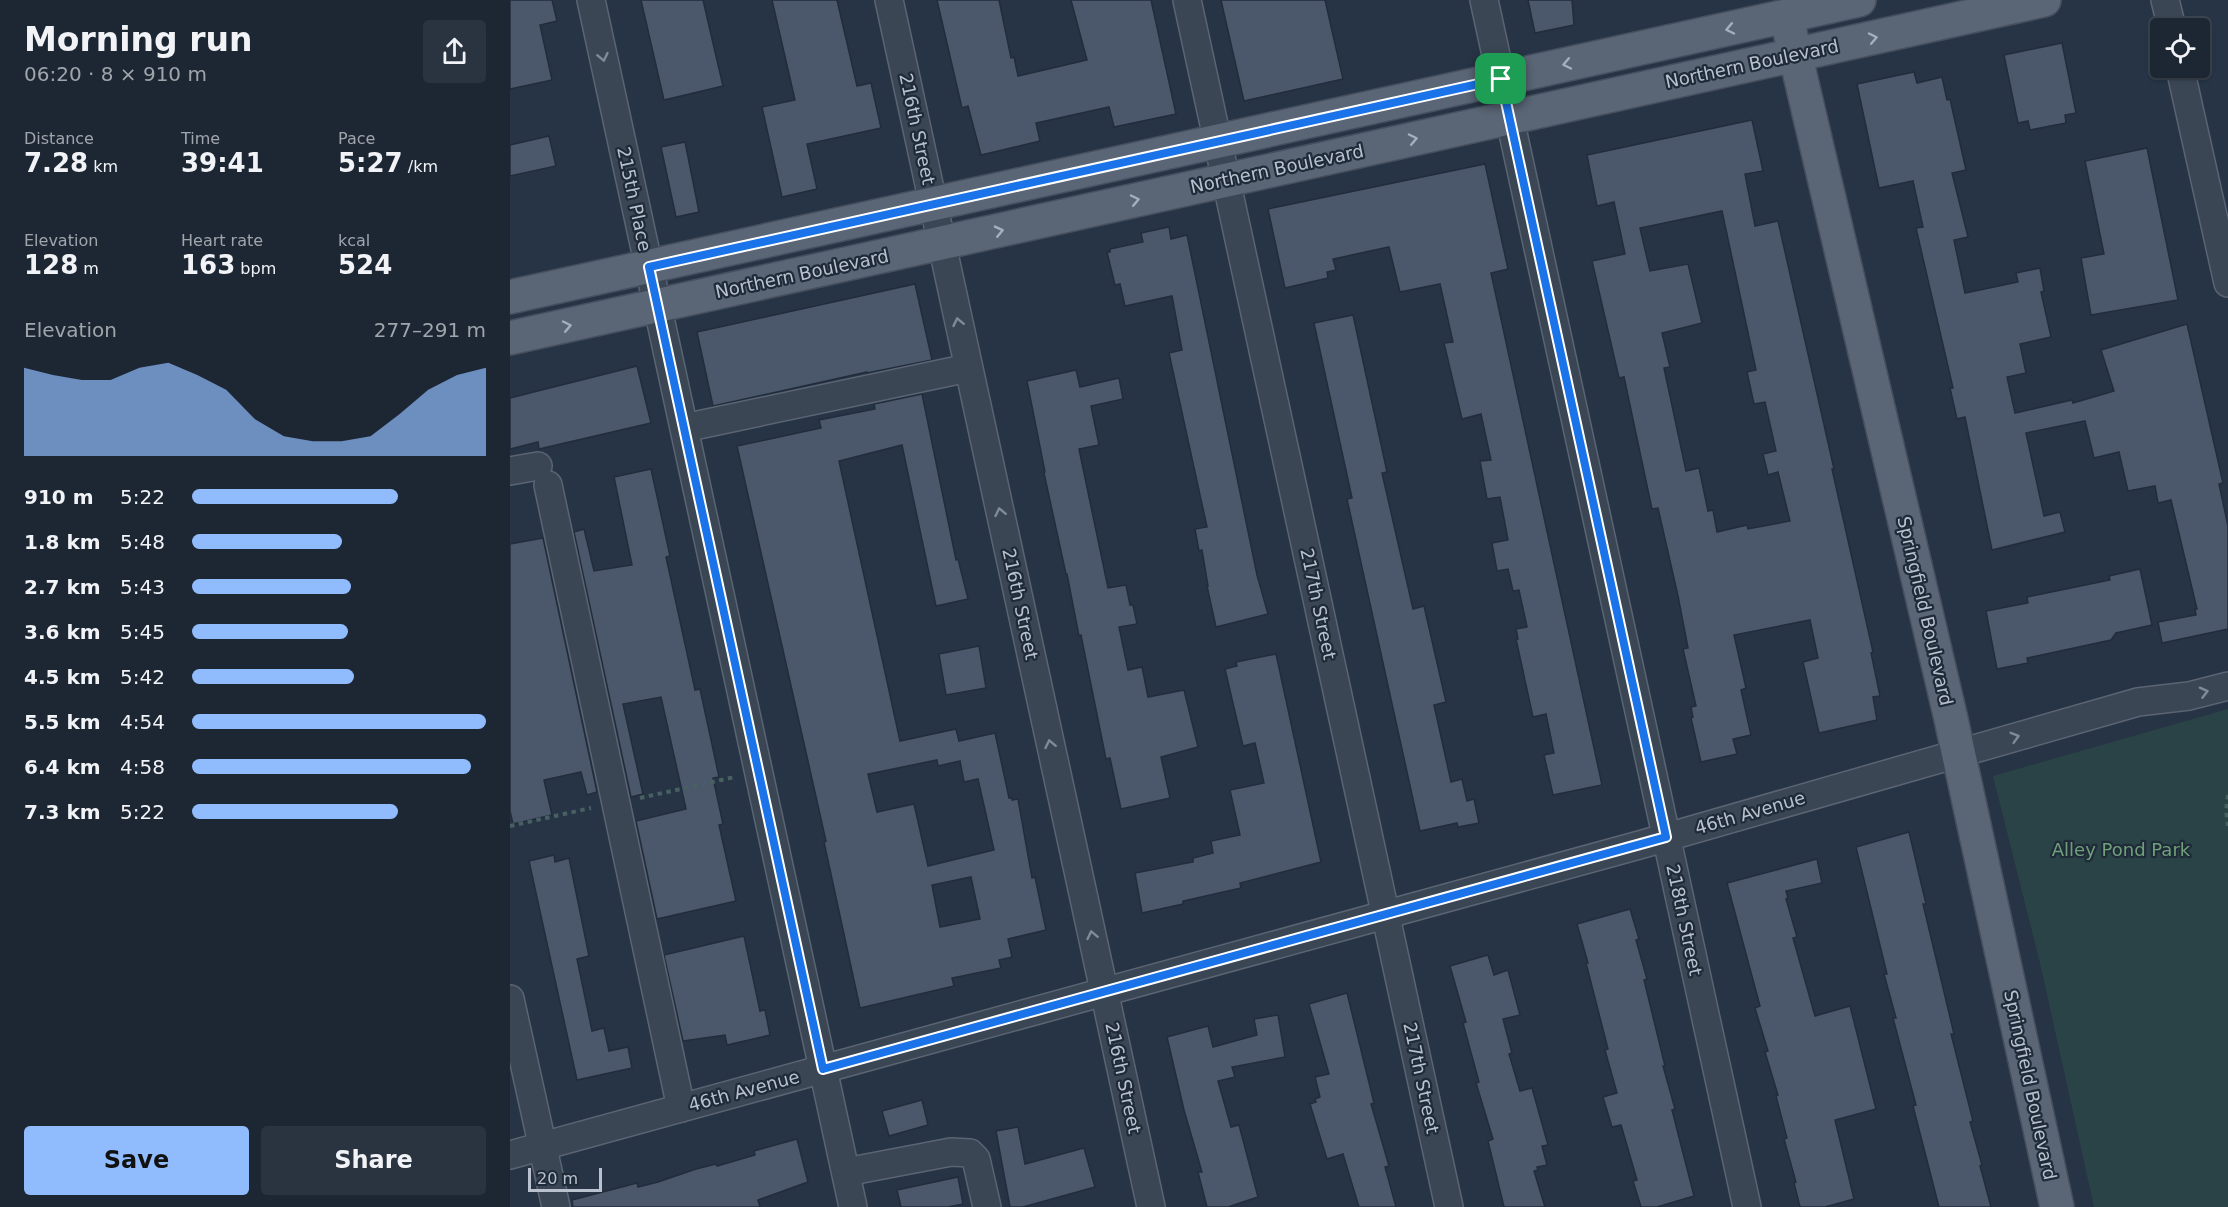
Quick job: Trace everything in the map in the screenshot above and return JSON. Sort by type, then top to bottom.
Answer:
[{"type":"main road","points":[[510,297],[1501,79],[1785,8],[1859,0]]},
{"type":"main road","name":"Northern Boulevard","points":[[510,338],[2044,0]]},
{"type":"main road","name":"Springfield Boulevard","points":[[1785,8],[1959,754],[2057,1207]]},
{"type":"street","name":"215th Place","points":[[591,0],[853,1207]]},
{"type":"street","name":"216th Street","points":[[889,0],[1151,1207]]},
{"type":"street","name":"217th Street","points":[[1187,0],[1449,1207]]},
{"type":"street","name":"218th Street","points":[[1484,0],[1747,1207]]},
{"type":"street","points":[[2165,0],[2170,18]]},
{"type":"street","points":[[2182,78],[2228,283]]},
{"type":"street","points":[[684,428],[968,368]]},
{"type":"street","points":[[510,471],[543,476],[681,1108]]},
{"type":"street","name":"46th Avenue","points":[[510,1155],[1386,915],[2138,702],[2189,696],[2228,686]]},
{"type":"street","points":[[510,999],[513,1026],[556,1207]]},
{"type":"street","points":[[846,1172],[951,1152],[970,1153],[976,1159],[987,1207]]},
{"type":"path","points":[[2228,795],[2226,810],[2228,826]]},
{"type":"green space","name":"Alley Pond Park","points":[[2228,709],[2228,1207],[2094,1207],[2040,963],[1993,776]]},
{"type":"building","points":[[510,0],[552,0],[557,21],[540,25],[552,80],[510,89]]},
{"type":"building","points":[[641,0],[703,0],[723,86],[664,100]]},
{"type":"building","points":[[772,0],[837,0],[857,86],[871,83],[881,128],[807,144],[817,189],[782,197],[762,107],[795,100]]},
{"type":"building","points":[[937,0],[999,0],[1011,58],[1014,57],[1018,76],[1087,60],[1071,0],[1151,0],[1176,114],[1114,127],[1109,107],[1036,123],[1040,141],[981,155],[968,106],[962,108]]},
{"type":"building","points":[[1221,0],[1325,0],[1343,79],[1244,101]]},
{"type":"building","points":[[1528,0],[1572,0],[1574,25],[1535,33]]},
{"type":"building","points":[[2062,43],[2076,113],[2065,115],[2066,123],[2030,130],[2028,121],[2018,123],[2004,55]]},
{"type":"building","points":[[1914,72],[1917,83],[1942,77],[1947,100],[1950,99],[1966,170],[1952,173],[1968,237],[1954,240],[1965,293],[2018,282],[2016,273],[2040,268],[2044,291],[2041,292],[2051,337],[2020,344],[2026,373],[2007,377],[2015,413],[2072,400],[2073,403],[2114,391],[2101,350],[2187,324],[2223,483],[2219,484],[2228,526],[2228,629],[2162,643],[2158,622],[2196,615],[2195,609],[2197,609],[2171,500],[2158,503],[2155,486],[2128,491],[2119,452],[2094,458],[2085,421],[2026,433],[2044,516],[2060,512],[2065,532],[1992,550],[1965,417],[1957,419],[1950,388],[1953,388],[1916,228],[1923,227],[1913,181],[1879,188],[1857,84]]},
{"type":"building","points":[[1752,120],[1763,171],[1745,174],[1755,226],[1778,221],[1873,652],[1871,653],[1880,696],[1873,697],[1877,720],[1819,733],[1803,662],[1818,658],[1810,620],[1734,635],[1746,688],[1741,690],[1751,735],[1733,739],[1737,754],[1701,762],[1691,718],[1693,717],[1691,707],[1696,706],[1683,649],[1688,648],[1678,596],[1658,508],[1652,509],[1624,377],[1619,378],[1592,261],[1625,254],[1614,202],[1597,206],[1587,155]],"holes":[[[1722,211],[1756,370],[1747,372],[1754,404],[1765,402],[1776,451],[1763,454],[1768,475],[1778,472],[1790,521],[1748,529],[1747,525],[1717,532],[1713,510],[1708,511],[1699,468],[1686,471],[1664,368],[1670,367],[1662,333],[1702,323],[1688,264],[1650,271],[1640,228]]]},
{"type":"building","points":[[549,136],[556,166],[510,176],[510,145]]},
{"type":"building","points":[[685,142],[699,212],[676,217],[661,147]]},
{"type":"building","points":[[2147,148],[2178,300],[2091,315],[2081,258],[2104,254],[2085,161]]},
{"type":"building","points":[[1485,164],[1508,269],[1491,273],[1602,785],[1553,795],[1544,755],[1554,753],[1546,714],[1533,717],[1516,639],[1518,639],[1516,629],[1527,627],[1519,590],[1513,591],[1508,569],[1497,571],[1492,543],[1508,540],[1500,497],[1487,499],[1480,461],[1491,460],[1481,414],[1462,419],[1444,343],[1453,342],[1440,284],[1400,292],[1389,247],[1333,259],[1336,270],[1327,272],[1328,278],[1285,288],[1268,209]]},
{"type":"building","points":[[1169,227],[1171,239],[1187,235],[1257,575],[1268,614],[1216,627],[1202,550],[1199,551],[1195,529],[1207,527],[1169,353],[1182,350],[1172,296],[1125,306],[1120,284],[1115,285],[1107,252],[1110,252],[1110,249],[1143,242],[1141,233]]},
{"type":"building","points":[[915,284],[932,360],[713,406],[697,332]]},
{"type":"building","points":[[1353,315],[1387,472],[1382,473],[1413,609],[1424,606],[1446,702],[1434,705],[1451,782],[1462,779],[1467,801],[1474,799],[1479,823],[1458,827],[1457,823],[1420,831],[1347,499],[1352,498],[1314,323]]},
{"type":"building","points":[[637,366],[651,423],[539,449],[538,442],[510,449],[510,398]]},
{"type":"building","points":[[1076,370],[1080,387],[1119,378],[1123,399],[1091,406],[1099,445],[1079,449],[1108,588],[1126,585],[1130,605],[1133,605],[1137,624],[1119,627],[1128,670],[1142,667],[1148,697],[1184,690],[1198,747],[1161,757],[1170,798],[1121,809],[1110,758],[1106,759],[1081,635],[1079,636],[1044,473],[1027,381]]},
{"type":"building","points":[[922,394],[956,560],[958,559],[968,599],[936,606],[902,445],[839,461],[900,741],[956,729],[959,741],[995,733],[1009,798],[1018,799],[1032,878],[1035,877],[1046,930],[1008,939],[1012,957],[999,960],[1001,968],[952,978],[954,986],[860,1008],[824,842],[826,841],[737,446],[821,428],[819,420],[875,409],[874,404]],"holes":[[[937,760],[938,766],[960,761],[964,782],[978,779],[994,850],[928,866],[914,804],[877,812],[868,774]],[[971,877],[980,919],[940,927],[932,885]]]},
{"type":"building","points":[[651,469],[670,556],[666,557],[695,690],[700,689],[719,777],[713,778],[723,824],[719,825],[736,901],[657,919],[636,821],[686,809],[661,697],[623,704],[643,794],[631,797],[574,532],[584,529],[594,571],[632,565],[614,477]]},
{"type":"building","points":[[543,538],[597,792],[587,795],[581,772],[544,780],[552,815],[513,824],[510,811],[510,544]]},
{"type":"building","points":[[2140,569],[2152,625],[2116,633],[2111,640],[2027,658],[2028,663],[1997,669],[1986,611],[2028,603],[2027,597],[2110,580],[2109,576]]},
{"type":"building","points":[[979,646],[986,688],[946,695],[939,654]]},
{"type":"building","points":[[1276,654],[1321,862],[1240,883],[1241,888],[1142,913],[1135,873],[1193,862],[1193,858],[1213,853],[1211,841],[1240,835],[1230,790],[1264,783],[1255,743],[1243,746],[1225,669],[1237,666],[1236,662]]},
{"type":"building","points":[[1909,832],[1926,904],[1923,904],[1954,1034],[1951,1034],[1973,1121],[1970,1122],[1991,1207],[1939,1207],[1893,1018],[1896,1018],[1884,974],[1887,974],[1856,847]]},
{"type":"building","points":[[554,855],[555,862],[569,858],[589,956],[577,959],[592,1031],[604,1028],[609,1051],[628,1047],[632,1068],[577,1080],[529,861]]},
{"type":"building","points":[[1817,859],[1822,883],[1786,891],[1788,898],[1786,899],[1797,937],[1793,938],[1815,1016],[1850,1006],[1876,1109],[1835,1120],[1854,1199],[1825,1207],[1800,1207],[1794,1183],[1796,1182],[1784,1139],[1787,1138],[1776,1096],[1778,1095],[1755,1008],[1760,1006],[1727,883]]},
{"type":"building","points":[[1630,909],[1639,939],[1636,940],[1647,979],[1644,980],[1665,1066],[1663,1066],[1675,1109],[1672,1110],[1694,1196],[1657,1207],[1641,1207],[1633,1181],[1637,1180],[1621,1125],[1612,1127],[1603,1097],[1617,1093],[1577,924]]},
{"type":"building","points":[[744,936],[760,1011],[765,1010],[770,1035],[727,1045],[725,1035],[683,1041],[664,955]]},
{"type":"building","points":[[1488,955],[1494,975],[1508,970],[1520,1015],[1503,1019],[1512,1053],[1509,1054],[1520,1091],[1532,1088],[1548,1145],[1542,1146],[1547,1165],[1537,1167],[1538,1170],[1534,1171],[1545,1207],[1504,1207],[1488,1141],[1493,1139],[1476,1083],[1479,1082],[1463,1023],[1466,1022],[1450,966]]},
{"type":"building","points":[[1347,993],[1374,1103],[1371,1104],[1389,1166],[1385,1167],[1396,1207],[1359,1207],[1343,1154],[1327,1159],[1310,1104],[1316,1102],[1315,1099],[1320,1097],[1315,1077],[1329,1074],[1309,1004]]},
{"type":"building","points":[[1278,1015],[1285,1057],[1232,1067],[1235,1077],[1218,1081],[1231,1127],[1239,1125],[1258,1197],[1228,1207],[1207,1207],[1198,1172],[1202,1172],[1184,1110],[1167,1037],[1208,1026],[1213,1047],[1257,1035],[1254,1019]]},
{"type":"building","points":[[922,1100],[928,1125],[889,1136],[882,1111]]},
{"type":"building","points":[[1018,1127],[1025,1164],[1084,1148],[1095,1187],[1023,1207],[1010,1207],[996,1131]]},
{"type":"building","points":[[797,1139],[808,1182],[758,1200],[760,1207],[573,1207],[572,1200],[637,1183],[638,1187],[658,1182],[696,1169],[716,1164],[717,1166],[755,1155],[754,1151]]},
{"type":"building","points":[[958,1177],[963,1204],[948,1207],[901,1207],[897,1190]]},
{"type":"route","points":[[1501,79],[1666,837],[823,1069],[649,267],[1501,79]]}]
